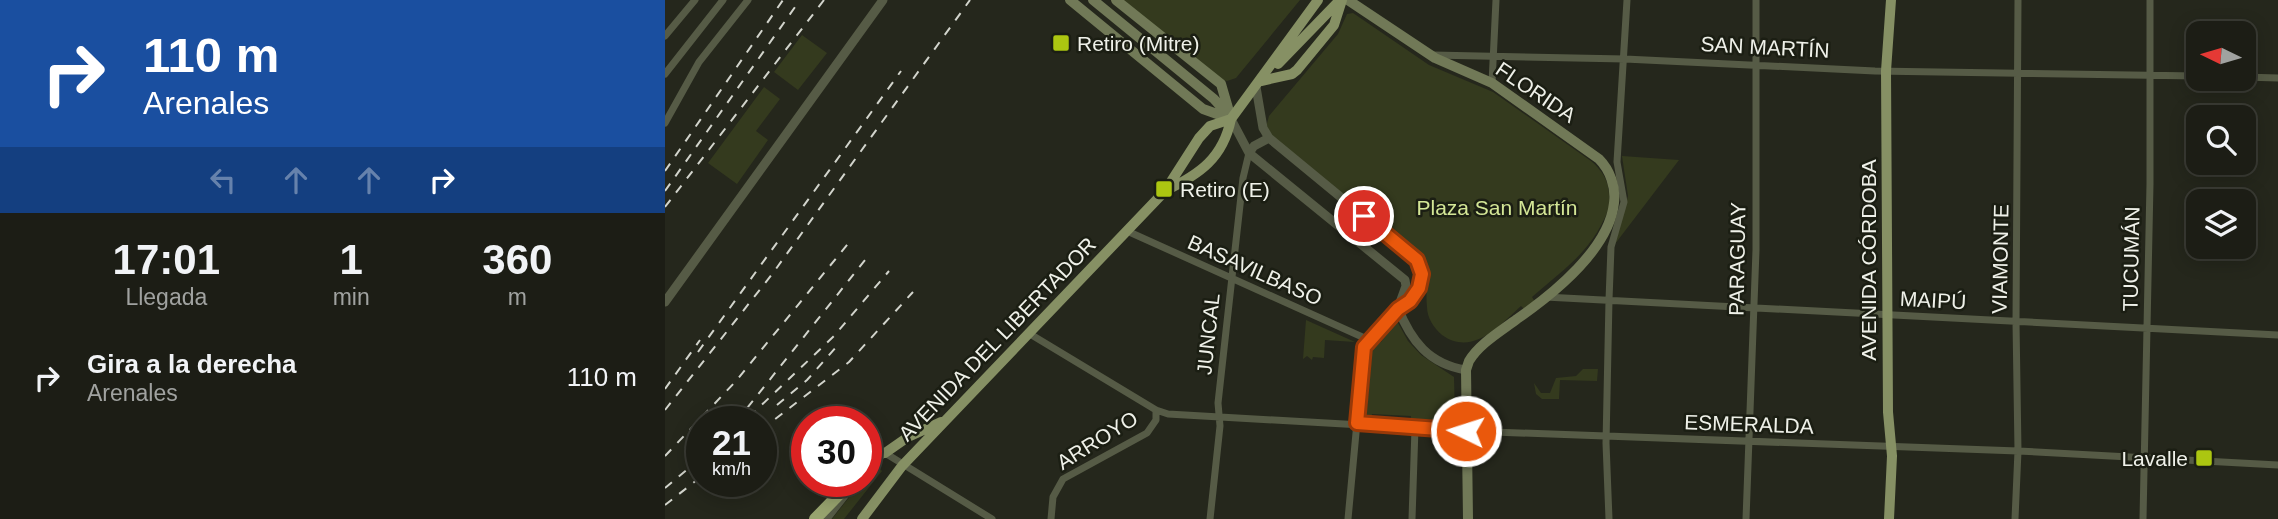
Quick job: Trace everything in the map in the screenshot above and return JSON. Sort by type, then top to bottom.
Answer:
[{"type":"highway","points":[[815,519],[838,497]]},
{"type":"main road","points":[[1070,0],[1203,109],[1231,119]]},
{"type":"main road","points":[[1093,0],[1215,99],[1231,119]]},
{"type":"main road","points":[[1116,0],[1221,84],[1231,119]]},
{"type":"main road","name":"AVENIDA DEL LIBERTADOR","points":[[1165,191],[1194,176],[1226,142],[1231,119],[1318,0]]},
{"type":"main road","points":[[1259,84],[1297,70],[1334,25],[1341,0]]},
{"type":"main road","name":"AVENIDA DEL LIBERTADOR","points":[[1259,84],[1341,0]]},
{"type":"main road","points":[[1348,0],[1430,55]]},
{"type":"main road","name":"AVENIDA CÓRDOBA","points":[[1889,519],[1892,456],[1888,446],[1886,71],[1891,0]]},
{"type":"main road","name":"FLORIDA","points":[[1430,55],[1492,83],[1603,163]]},
{"type":"main road","name":"AVENIDA DEL LIBERTADOR","points":[[862,519],[902,466],[1165,191],[1199,138],[1210,126],[1231,119]]},
{"type":"main road","points":[[1468,519],[1466,370],[1473,355],[1545,297],[1593,251],[1608,227],[1615,198],[1612,179],[1603,163]]},
{"type":"main road","points":[[885,453],[908,437],[947,419]]},
{"type":"street","points":[[665,36],[695,0]]},
{"type":"street","points":[[665,74],[723,0]]},
{"type":"street","points":[[665,123],[699,62],[748,0]]},
{"type":"street","points":[[665,302],[883,0]]},
{"type":"street","points":[[1492,83],[1496,0]]},
{"type":"street","points":[[1609,519],[1606,436],[1609,300],[1611,247],[1624,202],[1617,162],[1627,0]]},
{"type":"street","name":"PARAGUAY","points":[[1746,519],[1754,308],[1756,0]]},
{"type":"street","name":"VIAMONTE","points":[[2015,519],[2018,451],[2015,322],[2018,0]]},
{"type":"street","name":"TUCUMÁN","points":[[2144,519],[2150,0]]},
{"type":"street","name":"SAN MARTÍN","points":[[1430,55],[1625,59],[1886,71],[2186,76]]},
{"type":"street","points":[[2256,78],[2278,78]]},
{"type":"street","points":[[1259,84],[1263,128],[1269,138],[1415,257],[1420,267],[1419,288],[1410,301],[1398,309],[1364,347],[1348,519]]},
{"type":"street","points":[[1231,119],[1249,153],[1405,280],[1406,286],[1398,309],[1417,346],[1448,366],[1466,370]]},
{"type":"street","points":[[1249,153],[1254,146],[1269,138]]},
{"type":"street","name":"JUNCAL","points":[[1210,519],[1231,280],[1243,178],[1249,153]]},
{"type":"street","points":[[1603,163],[1617,162]]},
{"type":"street","name":"BASAVILBASO","points":[[1127,231],[1369,340]]},
{"type":"street","points":[[1405,280],[1420,267]]},
{"type":"street","name":"MAIPÚ","points":[[1545,297],[2278,335]]},
{"type":"street","points":[[1030,334],[1156,410]]},
{"type":"street","name":"ARROYO","points":[[1051,519],[1053,496],[1063,479],[1147,433],[1156,420],[1156,410],[1219,417]]},
{"type":"street","name":"ESMERALDA","points":[[1219,417],[1466,431],[2018,451],[2278,465]]},
{"type":"street","points":[[1412,519],[1415,428]]},
{"type":"street","points":[[885,453],[902,466],[992,519]]},
{"type":"street","points":[[827,519],[843,497]]},
{"type":"green space","points":[[1122,0],[1300,0],[1236,78],[1227,81],[1218,79]]},
{"type":"green space","name":"Plaza San Martín","points":[[1353,13],[1429,65],[1493,92],[1591,161],[1607,183],[1609,199],[1612,200],[1589,244],[1570,265],[1532,297],[1535,302],[1525,310],[1521,306],[1495,329],[1475,341],[1453,341],[1439,332],[1428,315],[1426,276],[1421,259],[1271,137],[1266,127],[1269,116],[1338,34],[1347,14]]},
{"type":"green space","points":[[802,35],[827,53],[798,90],[774,72]]},
{"type":"green space","points":[[764,87],[780,99],[756,131],[768,140],[737,184],[708,163]]},
{"type":"green space","points":[[1622,156],[1679,160],[1615,244],[1628,196]]},
{"type":"green space","points":[[1306,320],[1355,342],[1325,340],[1324,358],[1313,357],[1312,360],[1307,356],[1303,359]]},
{"type":"green space","points":[[1397,321],[1408,341],[1421,355],[1454,377],[1455,419],[1452,424],[1411,421],[1411,416],[1372,414],[1371,419],[1362,417],[1361,408],[1367,408],[1372,352],[1366,351],[1368,347],[1381,342]]},
{"type":"green space","points":[[1583,369],[1598,369],[1597,381],[1560,380],[1559,399],[1542,399],[1536,394],[1534,383],[1541,393],[1550,393],[1556,378],[1576,376]]},
{"type":"green space","points":[[849,497],[861,497],[844,519],[832,519]]},
{"type":"railway","points":[[665,171],[783,0]]},
{"type":"railway","points":[[665,191],[800,0]]},
{"type":"railway","points":[[665,207],[824,0]]},
{"type":"railway","points":[[665,410],[773,273],[970,0]]},
{"type":"railway","points":[[698,352],[901,71]]},
{"type":"railway","points":[[665,456],[736,381],[851,240]]},
{"type":"railway","points":[[749,406],[869,255]]},
{"type":"railway","points":[[761,406],[834,336],[889,271]]},
{"type":"railway","points":[[777,418],[849,362],[913,292]]},
{"type":"railway","points":[[665,389],[700,340]]},
{"type":"railway","points":[[777,405],[807,380],[837,346]]},
{"type":"railway","points":[[665,488],[686,470]]},
{"type":"railway","points":[[665,505],[686,489]]},
{"type":"place","name":"Retiro (Mitre)","points":[[1061,43]]},
{"type":"place","name":"Retiro (E)","points":[[1164,189]]},
{"type":"place","name":"Lavalle","points":[[2204,458]]},
{"type":"route","points":[[1364,216],[1417,260],[1422,274],[1419,288],[1410,301],[1398,309],[1364,347],[1357,423],[1466,431]]}]
